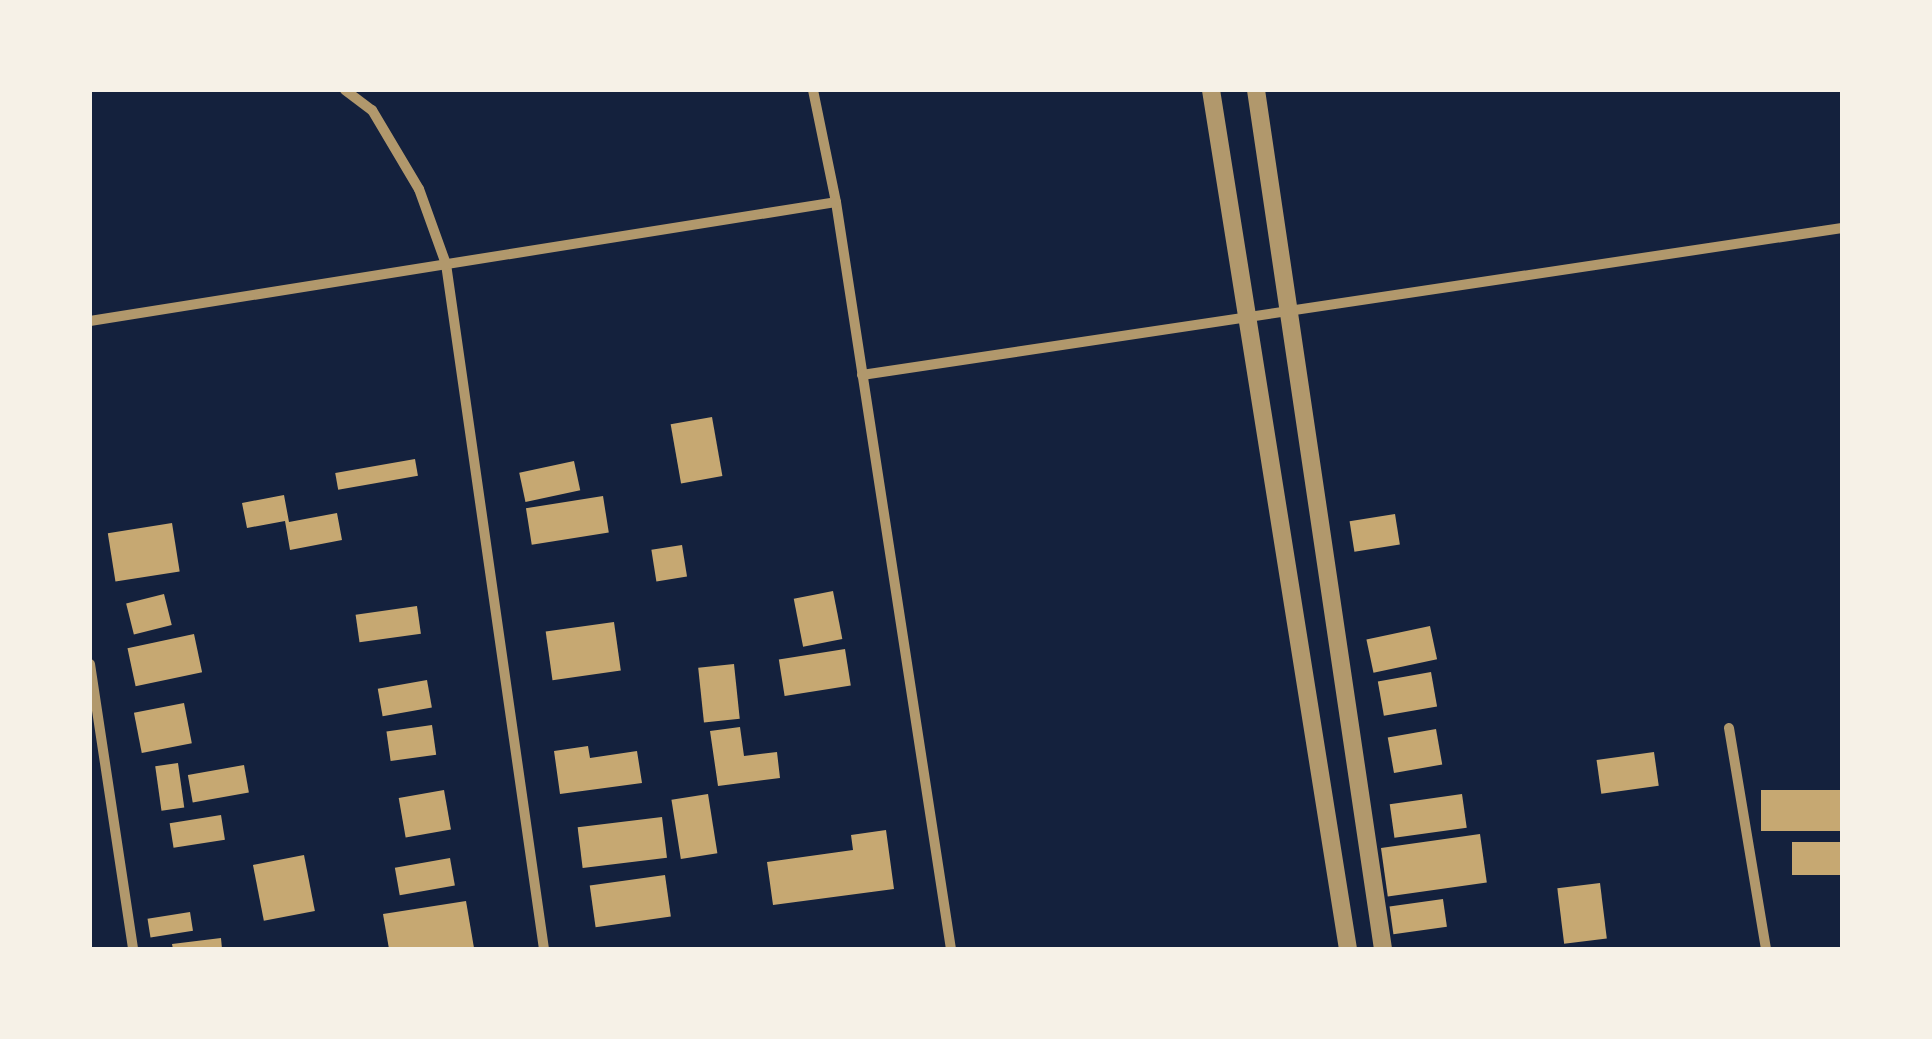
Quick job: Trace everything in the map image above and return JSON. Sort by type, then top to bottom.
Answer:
[{"type":"street","points":[[344,90],[372,110],[419,189],[446,264],[544,949]]},
{"type":"street","points":[[812,90],[836,202],[951,949]]},
{"type":"street","points":[[1210,90],[1348,949]]},
{"type":"street","points":[[1256,90],[1382,949]]},
{"type":"street","points":[[90,321],[836,202]]},
{"type":"street","points":[[862,375],[1842,228]]},
{"type":"street","points":[[90,664],[134,949]]},
{"type":"street","points":[[1730,728],[1766,949]]},
{"type":"building","points":[[712,417],[722,476],[681,483],[671,424]]},
{"type":"building","points":[[415,459],[418,476],[338,490],[335,473]]},
{"type":"building","points":[[574,461],[580,490],[525,502],[519,473]]},
{"type":"building","points":[[284,495],[289,522],[337,513],[342,540],[290,550],[285,521],[247,528],[242,503]]},
{"type":"building","points":[[603,496],[609,533],[532,545],[526,508]]},
{"type":"building","points":[[1395,514],[1400,545],[1354,552],[1350,521]]},
{"type":"building","points":[[172,523],[180,571],[115,582],[108,533]]},
{"type":"building","points":[[682,545],[687,577],[656,581],[651,550]]},
{"type":"building","points":[[833,591],[842,639],[803,647],[794,599]]},
{"type":"building","points":[[164,594],[172,625],[134,634],[126,603]]},
{"type":"building","points":[[417,606],[421,634],[360,642],[356,615]]},
{"type":"building","points":[[614,622],[621,671],[552,680],[546,632]]},
{"type":"building","points":[[1430,626],[1437,659],[1373,673],[1366,640]]},
{"type":"building","points":[[194,634],[202,672],[136,686],[127,648]]},
{"type":"building","points":[[845,649],[851,686],[785,696],[779,659]]},
{"type":"building","points":[[734,664],[740,719],[704,722],[698,668]]},
{"type":"building","points":[[1431,672],[1437,706],[1384,716],[1378,681]]},
{"type":"building","points":[[427,680],[432,708],[383,716],[378,689]]},
{"type":"building","points":[[184,703],[192,743],[142,753],[134,713]]},
{"type":"building","points":[[432,725],[436,755],[391,761],[386,731]]},
{"type":"building","points":[[740,727],[744,756],[777,752],[780,778],[718,786],[710,731]]},
{"type":"building","points":[[1436,729],[1442,764],[1394,773],[1388,738]]},
{"type":"building","points":[[588,746],[590,758],[637,751],[642,783],[560,794],[554,751]]},
{"type":"building","points":[[1654,752],[1659,786],[1601,794],[1597,760]]},
{"type":"building","points":[[178,763],[184,808],[161,811],[155,766]]},
{"type":"building","points":[[244,765],[249,793],[193,802],[188,775]]},
{"type":"building","points":[[444,790],[451,829],[406,837],[399,798]]},
{"type":"building","points":[[1761,790],[1842,790],[1842,831],[1761,831]]},
{"type":"building","points":[[708,794],[717,853],[681,859],[671,800]]},
{"type":"building","points":[[1462,794],[1467,828],[1394,838],[1390,804]]},
{"type":"building","points":[[221,815],[225,840],[174,848],[170,823]]},
{"type":"building","points":[[662,817],[667,858],[583,868],[578,827]]},
{"type":"building","points":[[886,830],[894,889],[773,905],[767,862],[853,850],[851,835]]},
{"type":"building","points":[[1480,834],[1487,883],[1388,896],[1381,848]]},
{"type":"building","points":[[1792,842],[1842,842],[1842,875],[1792,875]]},
{"type":"building","points":[[304,855],[315,911],[264,921],[253,865]]},
{"type":"building","points":[[450,858],[455,886],[400,895],[395,868]]},
{"type":"building","points":[[665,875],[671,917],[596,927],[590,886]]},
{"type":"building","points":[[1600,883],[1607,939],[1564,944],[1557,888]]},
{"type":"building","points":[[1443,899],[1447,927],[1393,934],[1390,907]]},
{"type":"building","points":[[466,901],[474,948],[389,949],[383,914]]},
{"type":"building","points":[[190,912],[193,931],[151,937],[148,919]]},
{"type":"building","points":[[221,938],[222,949],[173,949],[172,944]]}]
